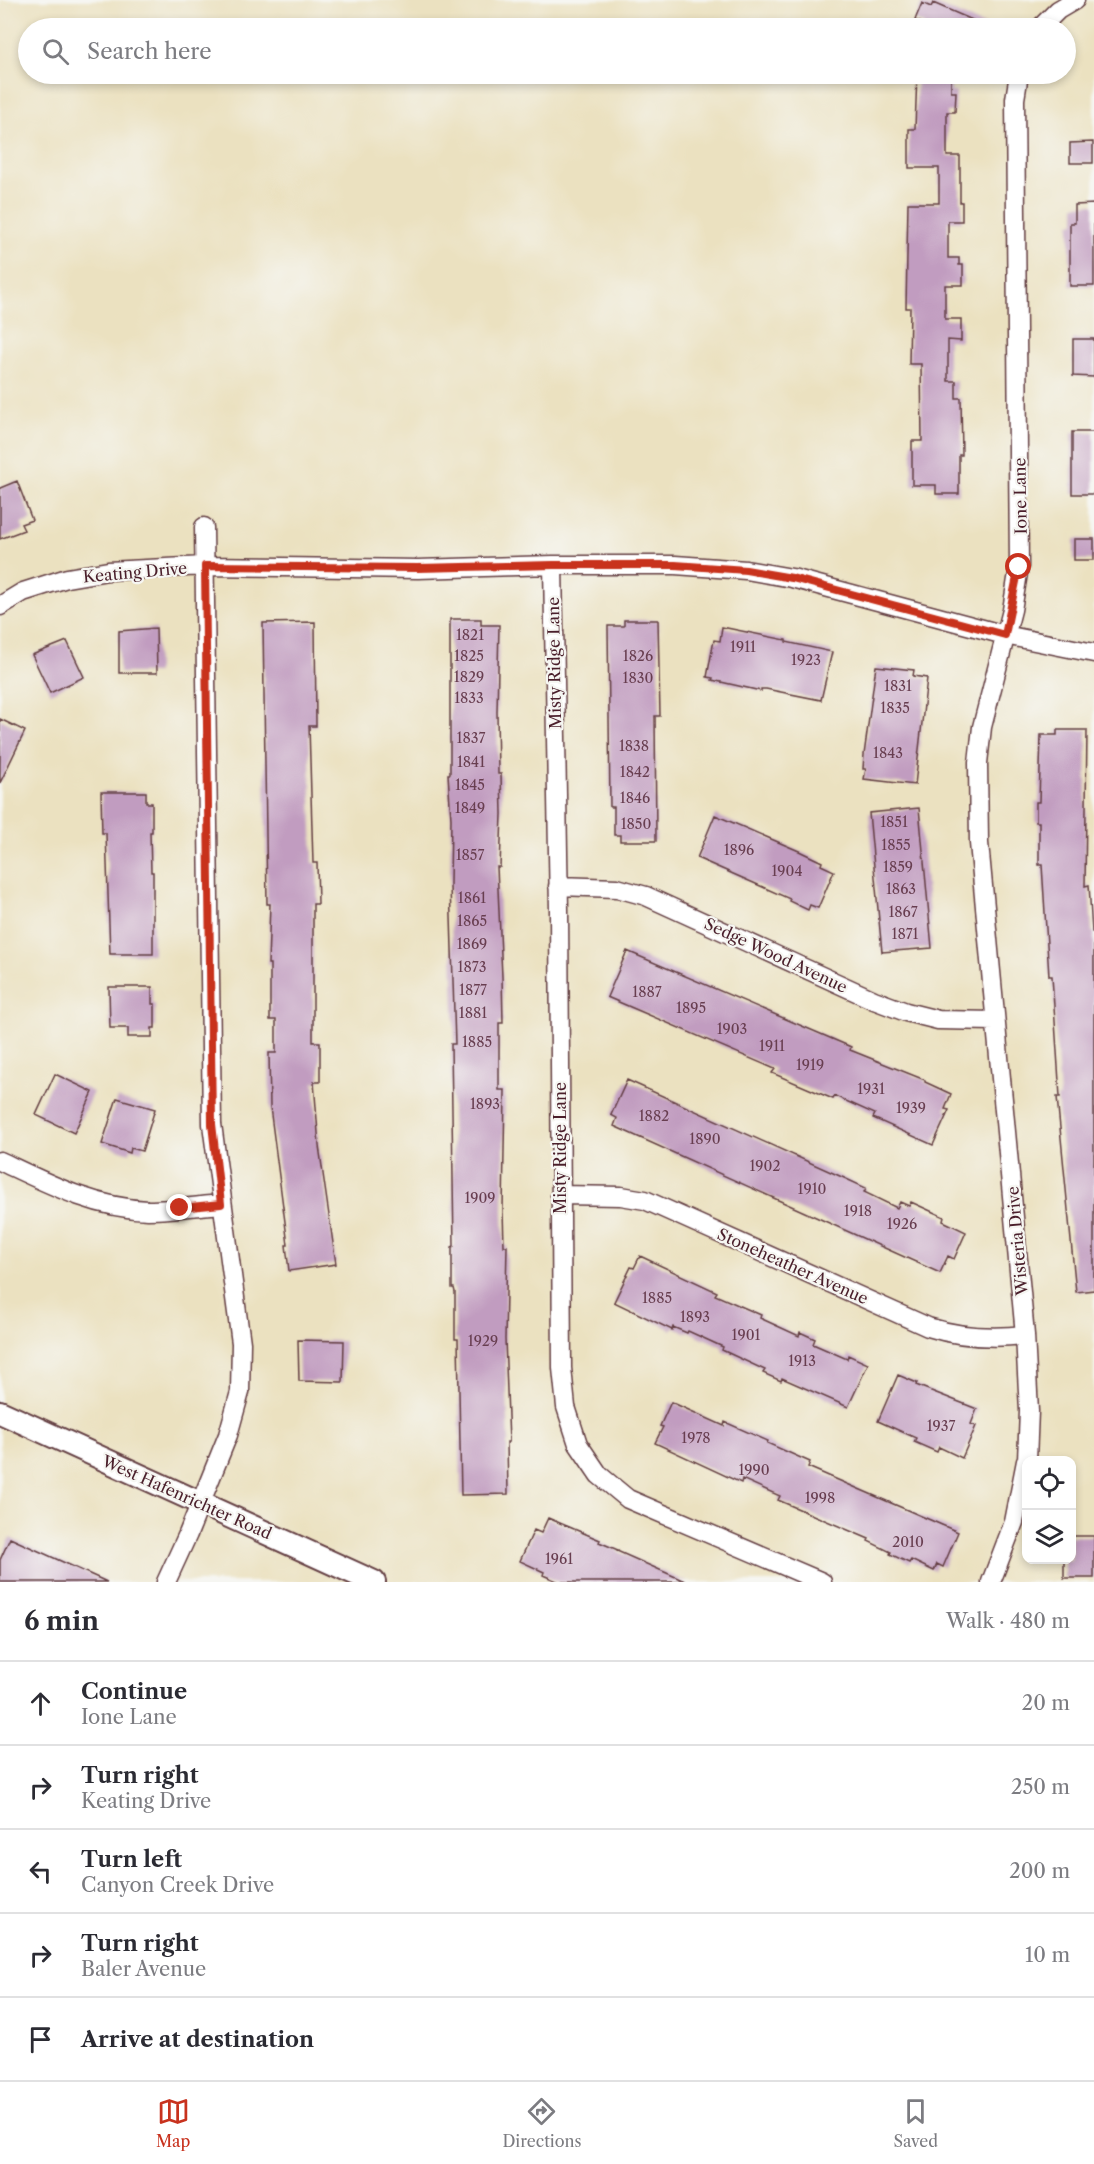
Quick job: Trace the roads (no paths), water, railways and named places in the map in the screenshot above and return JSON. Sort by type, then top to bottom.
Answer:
[{"type":"street","points":[[1050,18],[1074,0]]},
{"type":"street","name":"Ione Lane","points":[[995,1022],[979,843],[978,764],[982,727],[1016,590],[1020,542],[1015,99],[1017,84]]},
{"type":"street","points":[[166,1582],[228,1436],[240,1392],[241,1343],[212,1124],[204,527]]},
{"type":"street","name":"Misty Ridge Lane","points":[[553,565],[562,1368],[566,1407],[578,1444],[599,1475],[628,1499],[822,1582]]},
{"type":"street","name":"Keating Drive","points":[[0,606],[23,592],[67,578],[108,571],[205,566],[418,568],[675,565],[746,570],[792,578],[1005,635],[1094,653]]},
{"type":"street","name":"Sedge Wood Avenue","points":[[558,886],[617,888],[645,896],[874,1000],[906,1012],[938,1020],[995,1022]]},
{"type":"street","name":"Wisteria Drive","points":[[995,1022],[1025,1335],[1029,1411],[1027,1456]]},
{"type":"street","points":[[0,1161],[68,1192],[96,1202],[121,1207],[147,1210],[221,1204]]},
{"type":"street","name":"Stoneheather Avenue","points":[[560,1196],[621,1196],[645,1200],[908,1318],[951,1334],[1001,1338],[1025,1335]]},
{"type":"street","name":"West Hafenrichter Road","points":[[0,1412],[374,1582]]},
{"type":"street","name":"Wisteria Drive","points":[[991,1582],[1014,1522],[1022,1490]]}]
